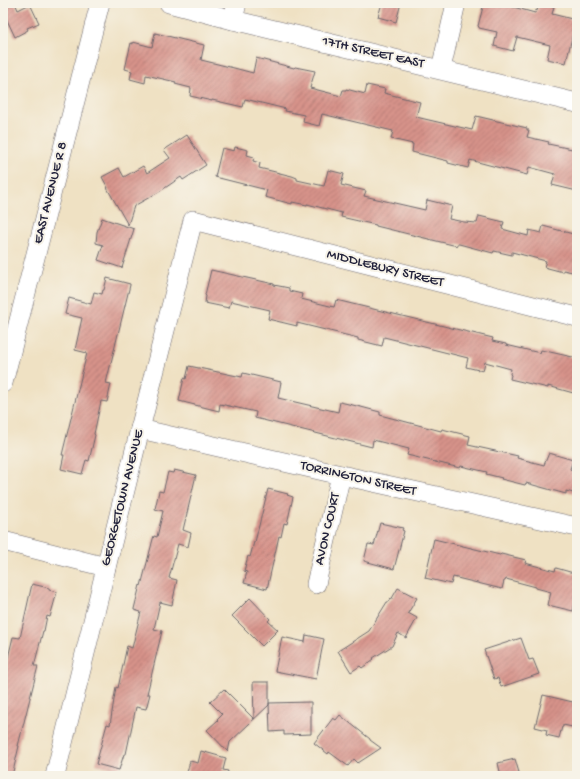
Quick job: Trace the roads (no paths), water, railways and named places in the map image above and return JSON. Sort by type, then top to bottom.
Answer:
[{"type":"street","name":"EAST AVENUE R 8","points":[[3,383],[100,3]]},
{"type":"street","name":"17TH STREET EAST","points":[[169,3],[236,11],[441,69],[577,103]]},
{"type":"street","points":[[441,69],[456,3]]},
{"type":"street","name":"MIDDLEBURY STREET","points":[[193,220],[577,317]]},
{"type":"street","name":"GEORGETOWN AVENUE","points":[[55,776],[193,220]]},
{"type":"street","name":"TORRINGTON STREET","points":[[140,429],[577,527]]},
{"type":"street","name":"AVON COURT","points":[[316,584],[341,475]]},
{"type":"street","points":[[3,541],[106,567]]}]
